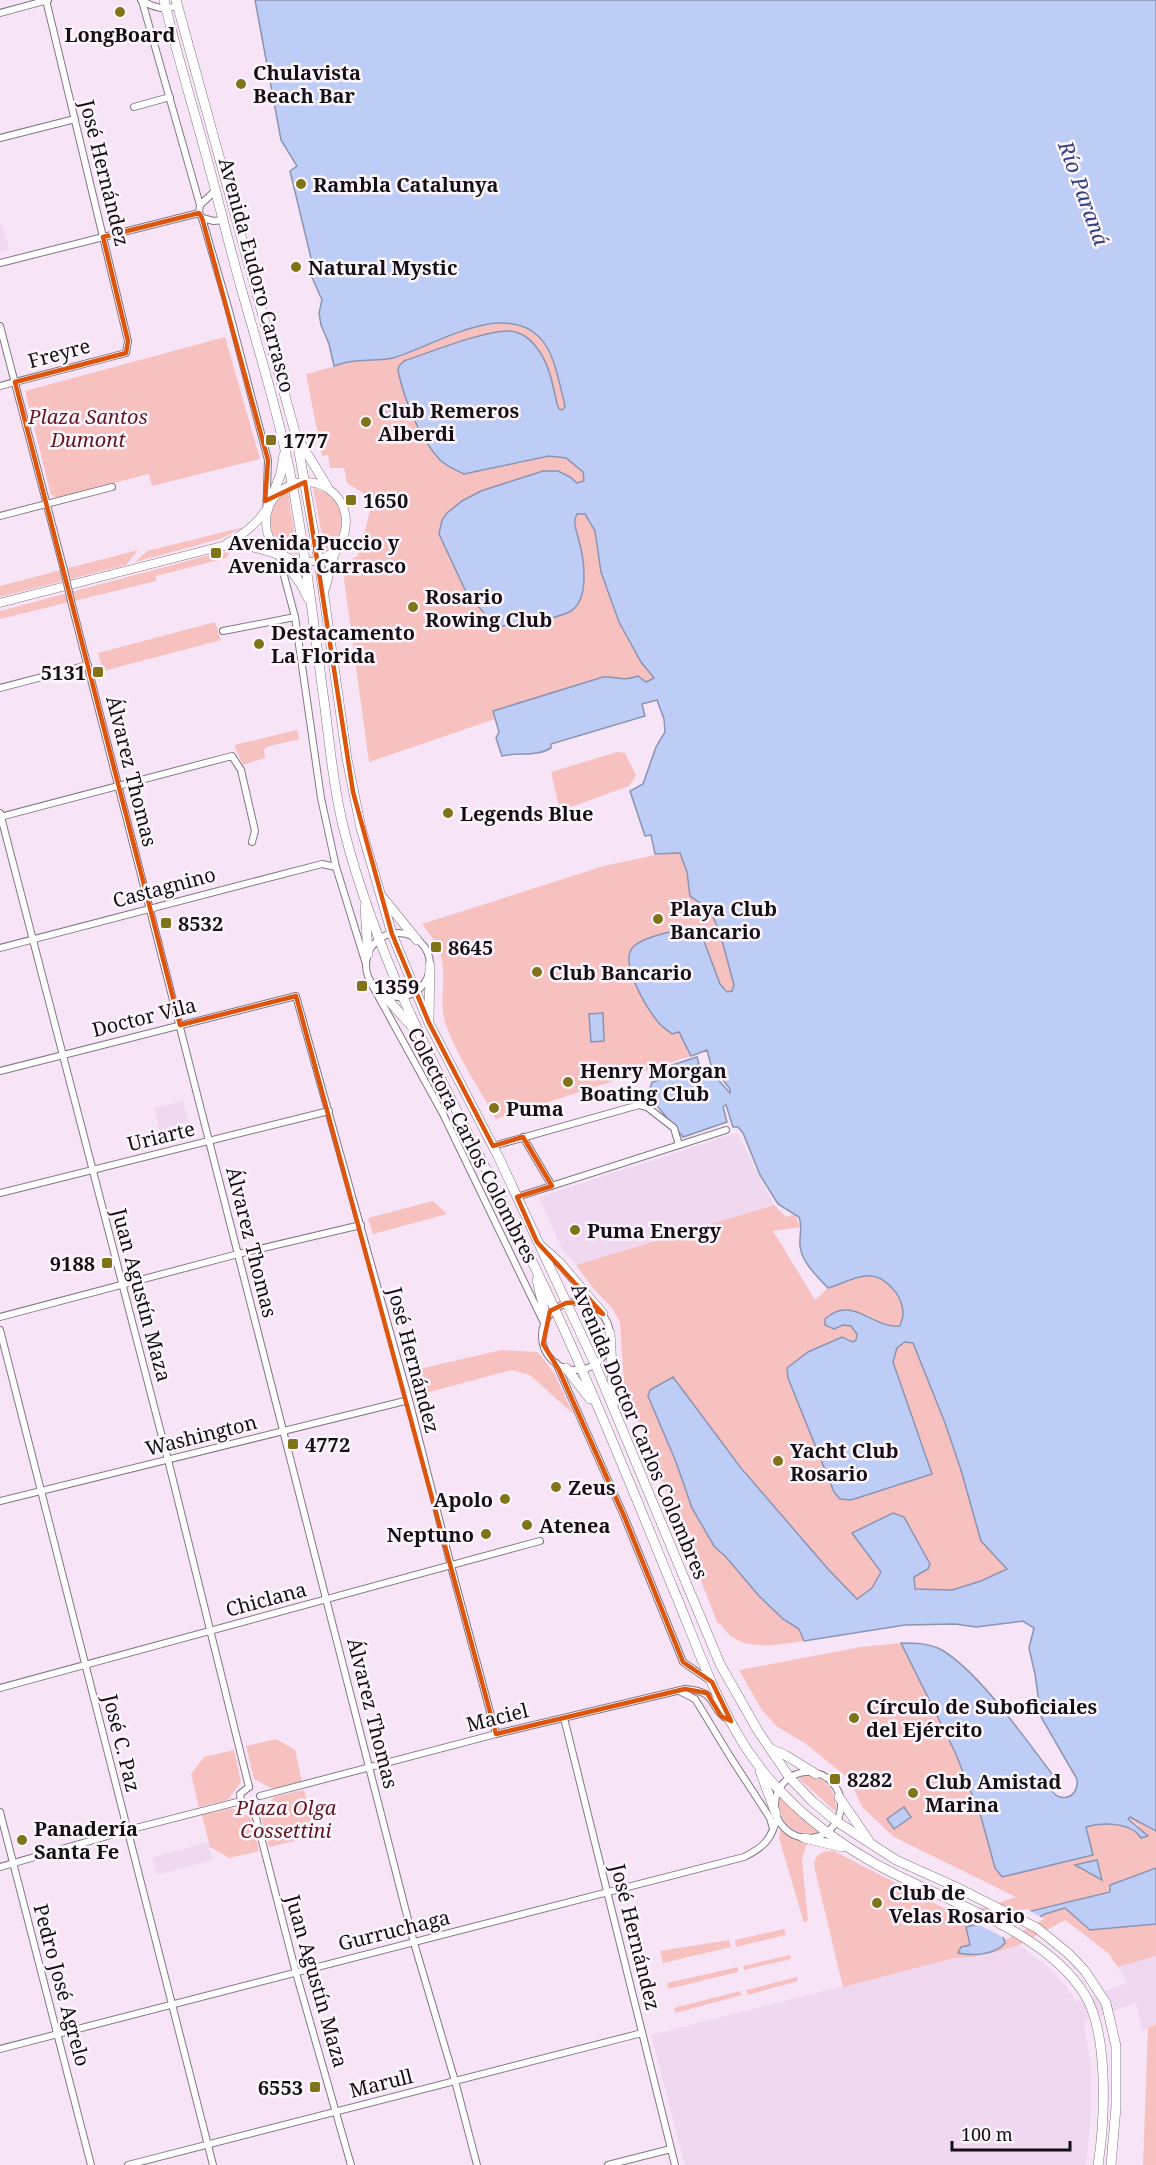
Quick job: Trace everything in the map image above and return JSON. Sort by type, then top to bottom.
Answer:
[{"type":"main road","name":"Avenida Eudoro Carrasco","points":[[177,3],[296,436],[318,561]]},
{"type":"main road","name":"Avenida Eudoro Carrasco","points":[[165,5],[285,450],[306,562]]},
{"type":"main road","points":[[296,436],[328,488]]},
{"type":"main road","points":[[267,508],[281,473],[285,450]]},
{"type":"main road","points":[[272,544],[302,584],[311,605]]},
{"type":"main road","points":[[323,593],[338,546]]},
{"type":"main road","name":"Avenida Doctor Carlos Colombres","points":[[318,561],[351,781],[361,828],[392,934],[429,1023],[493,1146],[595,1364],[720,1664],[770,1749],[790,1778],[812,1801],[836,1821],[896,1860],[993,1905],[1036,1928],[1069,1954],[1100,1990],[1106,2003],[1116,2046],[1116,2107],[1111,2165]]},
{"type":"main road","name":"Avenida Doctor Carlos Colombres","points":[[306,562],[337,796],[344,831],[379,939],[419,1035],[532,1257],[582,1369],[712,1682],[731,1721],[757,1763],[779,1788],[826,1832],[847,1848],[890,1872],[1019,1934],[1053,1958],[1071,1976],[1085,1995],[1096,2023],[1100,2049],[1102,2066],[1101,2136],[1098,2165]]},
{"type":"main road","points":[[379,893],[417,940]]},
{"type":"main road","points":[[365,896],[367,959]]},
{"type":"main road","points":[[429,1023],[430,965]]},
{"type":"main road","points":[[382,993],[419,1035]]},
{"type":"main road","points":[[537,1242],[560,1263],[603,1314]]},
{"type":"main road","points":[[532,1257],[545,1321]]},
{"type":"main road","points":[[610,1333],[615,1414]]},
{"type":"main road","points":[[561,1366],[598,1409]]},
{"type":"main road","points":[[770,1749],[785,1755],[816,1774]]},
{"type":"main road","points":[[757,1763],[776,1819]]},
{"type":"main road","points":[[839,1797],[872,1845]]},
{"type":"main road","points":[[804,1838],[847,1848]]},
{"type":"street","points":[[0,13],[47,0]]},
{"type":"street","name":"José Hernández","points":[[47,0],[128,341],[126,353]]},
{"type":"street","points":[[141,1],[156,8],[177,3]]},
{"type":"street","points":[[141,1],[228,307],[267,460],[267,532],[272,544]]},
{"type":"street","points":[[134,107],[170,97]]},
{"type":"street","points":[[0,138],[75,118]]},
{"type":"street","points":[[0,263],[200,212],[215,191]]},
{"type":"street","points":[[200,212],[214,221],[223,220]]},
{"type":"street","name":"Álvarez Thomas","points":[[0,326],[414,1942],[477,2165]]},
{"type":"street","name":"Freyre","points":[[0,386],[126,353]]},
{"type":"street","points":[[0,603],[222,546],[245,545],[261,548],[283,557],[306,562],[318,561],[330,555],[338,546],[346,526],[346,515],[336,495],[328,488],[317,483],[293,484],[279,492],[257,523],[222,546]]},
{"type":"street","points":[[0,516],[111,488]]},
{"type":"street","points":[[257,523],[267,508]]},
{"type":"street","points":[[283,557],[295,617],[321,798],[336,867],[367,959]]},
{"type":"street","points":[[223,632],[295,617]]},
{"type":"street","points":[[0,688],[88,666]]},
{"type":"street","points":[[0,816],[232,756],[241,770],[255,831],[252,842]]},
{"type":"street","name":"Juan Agustín Maza","points":[[0,816],[168,1460],[249,1787]]},
{"type":"street","name":"Castagnino","points":[[0,948],[321,864],[336,867]]},
{"type":"street","points":[[367,959],[379,939],[392,934],[405,934],[417,940],[424,947],[430,965],[423,984],[416,992],[403,997],[382,993],[371,983]]},
{"type":"street","name":"Colectora Carlos Colombres","points":[[367,959],[367,975],[443,1114],[545,1321]]},
{"type":"street","name":"José Hernández","points":[[296,996],[409,1400],[496,1734]]},
{"type":"street","name":"Doctor Vila","points":[[0,1071],[296,996]]},
{"type":"street","points":[[493,1146],[639,1105],[647,1107],[674,1128],[679,1145]]},
{"type":"street","name":"Uriarte","points":[[0,1193],[329,1111]]},
{"type":"street","points":[[517,1197],[726,1130]]},
{"type":"street","points":[[523,1137],[552,1186]]},
{"type":"street","points":[[0,1317],[238,1254],[361,1225]]},
{"type":"street","points":[[561,1366],[582,1369],[595,1364],[604,1355],[609,1345],[610,1333],[603,1314],[592,1306],[580,1302],[566,1303],[555,1309],[545,1321],[543,1344],[547,1353],[561,1366],[683,1662],[712,1682]]},
{"type":"street","name":"José C. Paz","points":[[0,1330],[213,2165]]},
{"type":"street","name":"Washington","points":[[0,1501],[409,1400]]},
{"type":"street","name":"Chiclana","points":[[0,1688],[540,1541]]},
{"type":"street","points":[[677,1690],[695,1699],[730,1758],[776,1819],[796,1836],[813,1838],[826,1832],[836,1821],[840,1805],[839,1797],[829,1780],[807,1773],[790,1778],[779,1788]]},
{"type":"street","name":"Maciel","points":[[260,1796],[496,1734],[677,1690],[697,1690],[707,1694],[721,1716],[731,1721]]},
{"type":"street","name":"José Hernández","points":[[564,1718],[675,2165]]},
{"type":"street","points":[[249,1787],[257,1790],[260,1796],[258,1803],[254,1806],[246,1806],[241,1801],[240,1794],[249,1787]]},
{"type":"street","name":"Gurruchaga","points":[[0,2049],[744,1857],[757,1851],[774,1833],[775,1801],[779,1788]]},
{"type":"street","points":[[0,1867],[128,1830],[241,1801]]},
{"type":"street","name":"Juan Agustín Maza","points":[[254,1806],[296,1973],[351,2165]]},
{"type":"street","name":"Pedro José Agrelo","points":[[0,1812],[91,2165]]},
{"type":"street","name":"Marull","points":[[128,2165],[642,2033]]},
{"type":"street","points":[[608,2165],[671,2149]]},
{"type":"highlighted area","points":[[199,213],[268,460],[265,501],[305,482],[353,792],[392,934],[429,1023],[493,1146],[523,1137],[552,1186],[517,1197],[537,1242],[603,1314],[580,1302],[566,1303],[550,1311],[543,1344],[559,1370],[624,1516],[683,1662],[712,1682],[731,1721],[721,1716],[707,1693],[685,1689],[496,1734],[296,996],[180,1025],[15,382],[126,353],[128,341],[103,237]]},
{"type":"shaded area","points":[[2,224],[9,249],[0,252],[0,225]]},
{"type":"shaded area","points":[[183,1101],[189,1122],[160,1130],[154,1108]]},
{"type":"shaded area","points":[[737,1133],[774,1205],[576,1265],[563,1251],[539,1197]]},
{"type":"shaded area","points":[[208,1842],[213,1860],[157,1875],[152,1858]]},
{"type":"shaded area","points":[[1019,1945],[1051,1969],[1076,2001],[1127,1983],[1118,1967],[1156,1956],[1156,2024],[1142,2031],[1136,2003],[1084,2022],[1091,2067],[1091,2115],[1086,2165],[685,2165],[651,2035],[954,1958],[974,1957]]},
{"type":"green space","name":"Rosario Rowing Club","points":[[504,323],[525,329],[540,339],[550,355],[565,407],[562,410],[559,409],[546,367],[537,349],[520,334],[398,371],[403,391],[415,419],[430,446],[518,464],[549,456],[566,458],[583,472],[584,481],[577,483],[570,477],[531,475],[481,491],[447,513],[440,528],[452,560],[461,581],[480,610],[584,576],[576,518],[577,514],[585,514],[595,531],[601,572],[619,622],[641,662],[654,678],[646,682],[603,677],[493,711],[495,719],[369,762],[344,579],[347,561],[358,556],[358,542],[365,531],[371,506],[366,495],[347,483],[344,468],[330,468],[328,455],[322,456],[306,374],[355,361],[391,358],[472,328]]},
{"type":"green space","name":"Plaza Santos Dumont","points":[[225,337],[260,459],[152,486],[149,474],[59,497],[51,495],[25,391]]},
{"type":"green space","points":[[313,488],[332,498],[341,515],[342,525],[339,535],[325,551]]},
{"type":"green space","points":[[288,492],[298,555],[279,544],[271,527],[273,508]]},
{"type":"green space","points":[[244,527],[220,539],[135,562],[147,551]]},
{"type":"green space","points":[[138,550],[126,565],[0,597],[0,586]]},
{"type":"green space","points":[[230,552],[226,558],[156,576],[156,581],[0,619],[0,611],[217,553]]},
{"type":"green space","points":[[215,622],[221,640],[103,671],[98,653]]},
{"type":"green space","points":[[297,730],[299,739],[266,747],[265,758],[243,765],[234,745]]},
{"type":"green space","points":[[617,752],[625,753],[636,775],[629,786],[560,811],[551,772]]},
{"type":"green space","name":"Club Bancario","points":[[680,853],[687,872],[690,896],[710,910],[720,933],[734,985],[732,991],[727,992],[720,984],[701,934],[695,932],[678,931],[644,941],[632,948],[628,961],[641,996],[665,1028],[672,1034],[679,1032],[691,1056],[496,1119],[463,1061],[446,1025],[441,956],[436,943],[422,924],[604,866],[655,855]]},
{"type":"green space","points":[[433,1201],[447,1214],[373,1234],[368,1218]]},
{"type":"green space","name":"Yacht Club Rosario","points":[[774,1205],[786,1217],[795,1214],[800,1227],[773,1231],[815,1300],[828,1288],[866,1276],[884,1280],[894,1290],[901,1302],[904,1314],[900,1326],[890,1327],[865,1314],[834,1329],[843,1325],[851,1326],[857,1334],[856,1341],[853,1342],[848,1338],[808,1352],[787,1368],[788,1378],[834,1492],[932,1474],[893,1362],[897,1348],[905,1342],[914,1343],[961,1470],[981,1541],[1007,1569],[981,1581],[952,1590],[915,1589],[914,1577],[928,1569],[892,1513],[852,1533],[881,1571],[872,1588],[857,1599],[761,1491],[673,1377],[650,1390],[648,1396],[676,1462],[692,1508],[714,1546],[759,1596],[783,1619],[799,1629],[804,1641],[758,1645],[736,1639],[727,1633],[720,1623],[718,1624],[624,1386],[620,1322],[611,1307],[576,1265]]},
{"type":"green space","points":[[501,1350],[538,1352],[554,1373],[573,1414],[530,1375],[511,1370],[422,1394],[415,1370]]},
{"type":"green space","points":[[901,1643],[955,1752],[981,1817],[995,1868],[1093,1855],[1086,1827],[1092,1825],[1118,1825],[1136,1831],[1139,1826],[1128,1818],[1130,1817],[1156,1831],[1156,1868],[1110,1885],[1111,1892],[966,1928],[970,1945],[1003,1938],[1045,1914],[1065,1908],[1090,1930],[1156,1924],[1156,1956],[1118,1967],[1108,1953],[1065,1920],[1019,1945],[1003,1950],[974,1957],[954,1958],[843,1987],[814,1866],[820,1854],[834,1851],[959,1916],[1016,1897],[894,1837],[863,1808],[848,1778],[806,1744],[776,1726],[762,1710],[739,1670],[861,1647]]},
{"type":"green space","name":"Plaza Olga Cossettini","points":[[276,1739],[295,1750],[302,1782],[273,1789],[254,1779],[246,1746]]},
{"type":"green space","name":"Plaza Olga Cossettini","points":[[234,1750],[241,1782],[228,1800],[199,1807],[191,1774],[204,1757]]},
{"type":"green space","points":[[810,1775],[822,1780],[830,1788],[835,1799],[836,1812],[798,1778]]},
{"type":"green space","name":"Plaza Olga Cossettini","points":[[304,1790],[311,1822],[298,1840],[269,1847],[261,1815],[274,1797]]},
{"type":"green space","points":[[780,1794],[820,1833],[802,1834],[789,1826],[781,1812]]},
{"type":"green space","name":"Plaza Olga Cossettini","points":[[232,1808],[251,1818],[259,1851],[229,1858],[210,1847],[202,1815]]},
{"type":"green space","points":[[780,1830],[795,1840],[807,1842],[802,1860],[808,1920],[804,1923],[779,1838]]},
{"type":"green space","points":[[784,1929],[786,1935],[736,1947],[735,1940]]},
{"type":"green space","points":[[729,1940],[731,1947],[663,1963],[660,1951]]},
{"type":"green space","points":[[790,1955],[791,1959],[744,1970],[743,1966]]},
{"type":"green space","points":[[738,1967],[738,1972],[668,1989],[667,1983]]},
{"type":"green space","points":[[797,1977],[798,1981],[748,1995],[746,1990]]},
{"type":"green space","points":[[740,1991],[742,1995],[675,2013],[674,2008]]},
{"type":"green space","points":[[1156,2024],[1156,2165],[1143,2165],[1148,2028]]},
{"type":"water","name":"Río Paraná","points":[[255,0],[1156,0],[1156,1831],[1130,1817],[1128,1819],[1148,1836],[1141,1838],[1123,1826],[1100,1824],[1086,1827],[1093,1855],[1002,1877],[995,1868],[981,1817],[955,1752],[901,1643],[922,1644],[942,1650],[972,1674],[1053,1775],[1052,1791],[1056,1795],[1068,1797],[1076,1788],[1077,1779],[1041,1717],[1029,1648],[1034,1628],[1023,1621],[976,1627],[955,1624],[905,1625],[804,1641],[799,1629],[783,1619],[759,1596],[714,1546],[692,1508],[676,1462],[648,1396],[650,1390],[673,1377],[741,1468],[828,1569],[857,1599],[872,1588],[881,1572],[852,1533],[893,1513],[904,1517],[930,1564],[928,1569],[914,1577],[915,1589],[952,1590],[981,1581],[1007,1569],[981,1541],[945,1423],[913,1343],[905,1342],[897,1348],[893,1362],[932,1474],[851,1500],[840,1499],[834,1492],[788,1378],[787,1368],[808,1352],[842,1337],[853,1342],[856,1340],[857,1334],[851,1326],[843,1325],[834,1329],[825,1325],[825,1319],[835,1312],[853,1311],[890,1326],[900,1326],[903,1315],[902,1305],[891,1286],[879,1278],[865,1276],[828,1288],[815,1274],[801,1252],[799,1217],[778,1204],[760,1175],[743,1133],[738,1127],[733,1127],[726,1105],[723,1107],[727,1122],[683,1137],[648,1095],[652,1082],[707,1067],[730,1093],[730,1089],[711,1065],[707,1050],[691,1056],[679,1032],[672,1034],[653,1015],[641,996],[631,973],[630,953],[634,946],[654,936],[696,927],[701,933],[720,984],[727,992],[732,991],[734,985],[720,933],[710,910],[690,896],[687,872],[680,853],[655,854],[651,835],[645,836],[630,791],[643,784],[656,747],[665,732],[664,719],[657,700],[642,704],[645,716],[551,744],[551,748],[546,751],[502,756],[496,738],[499,732],[493,711],[603,677],[624,679],[638,676],[646,682],[654,678],[641,662],[619,622],[601,572],[595,531],[585,514],[577,514],[575,524],[583,558],[584,578],[581,598],[577,605],[565,614],[538,621],[502,626],[485,614],[467,594],[439,534],[442,520],[447,513],[462,501],[481,491],[543,471],[558,471],[577,483],[584,481],[583,472],[566,458],[549,456],[464,474],[451,468],[432,451],[419,430],[398,371],[404,361],[442,347],[500,331],[510,331],[522,334],[529,339],[545,360],[557,404],[562,410],[565,407],[564,401],[549,351],[539,337],[524,327],[506,323],[487,324],[393,358],[334,366],[329,344],[321,325],[319,313],[322,300],[311,275],[311,258],[290,171],[297,166],[281,140]]},
{"type":"water","points":[[603,1013],[604,1041],[591,1042],[589,1014]]},
{"type":"water","points":[[697,1057],[699,1064],[675,1072],[672,1065]]},
{"type":"water","points":[[904,1807],[911,1817],[894,1829],[887,1819]]},
{"type":"water","points":[[1097,1860],[1102,1880],[1075,1865]]},
{"type":"water","points":[[1156,1868],[1156,1924],[1090,1930],[1065,1908],[1045,1914],[1003,1937],[1005,1943],[996,1950],[977,1954],[958,1953],[961,1947],[970,1945],[966,1927],[1110,1892],[1110,1885]]},
{"type":"pier","points":[[1027,1909],[1044,1919],[1007,1939],[973,1922]]},
{"type":"place","name":"LongBoard","points":[[120,12]]},
{"type":"place","name":"Chulavista Beach Bar","points":[[241,84]]},
{"type":"place","name":"Rambla Catalunya","points":[[301,184]]},
{"type":"place","name":"Natural Mystic","points":[[296,267]]},
{"type":"place","name":"Club Remeros Alberdi","points":[[366,422]]},
{"type":"place","name":"1777","points":[[271,440]]},
{"type":"place","name":"1650","points":[[351,500]]},
{"type":"place","name":"Avenida Puccio y Avenida Carrasco","points":[[216,553]]},
{"type":"place","name":"Rosario Rowing Club","points":[[413,607]]},
{"type":"place","name":"Destacamento La Florida","points":[[259,644]]},
{"type":"place","name":"5131","points":[[98,672]]},
{"type":"place","name":"Legends Blue","points":[[448,813]]},
{"type":"place","name":"Playa Club Bancario","points":[[658,919]]},
{"type":"place","name":"8532","points":[[166,923]]},
{"type":"place","name":"8645","points":[[436,947]]},
{"type":"place","name":"Club Bancario","points":[[537,972]]},
{"type":"place","name":"1359","points":[[362,986]]},
{"type":"place","name":"Henry Morgan Boating Club","points":[[568,1082]]},
{"type":"place","name":"Puma","points":[[494,1108]]},
{"type":"place","name":"Puma Energy","points":[[575,1230]]},
{"type":"place","name":"9188","points":[[107,1263]]},
{"type":"place","name":"4772","points":[[293,1444]]},
{"type":"place","name":"Yacht Club Rosario","points":[[778,1461]]},
{"type":"place","name":"Zeus","points":[[556,1487]]},
{"type":"place","name":"Apolo","points":[[505,1499]]},
{"type":"place","name":"Atenea","points":[[527,1525]]},
{"type":"place","name":"Neptuno","points":[[486,1534]]},
{"type":"place","name":"Círculo de Suboficiales del Ejército","points":[[854,1718]]},
{"type":"place","name":"8282","points":[[835,1779]]},
{"type":"place","name":"Club Amistad Marina","points":[[913,1793]]},
{"type":"place","name":"Panadería Santa Fe","points":[[22,1840]]},
{"type":"place","name":"Club de Velas Rosario","points":[[877,1903]]},
{"type":"place","name":"6553","points":[[315,2087]]}]
